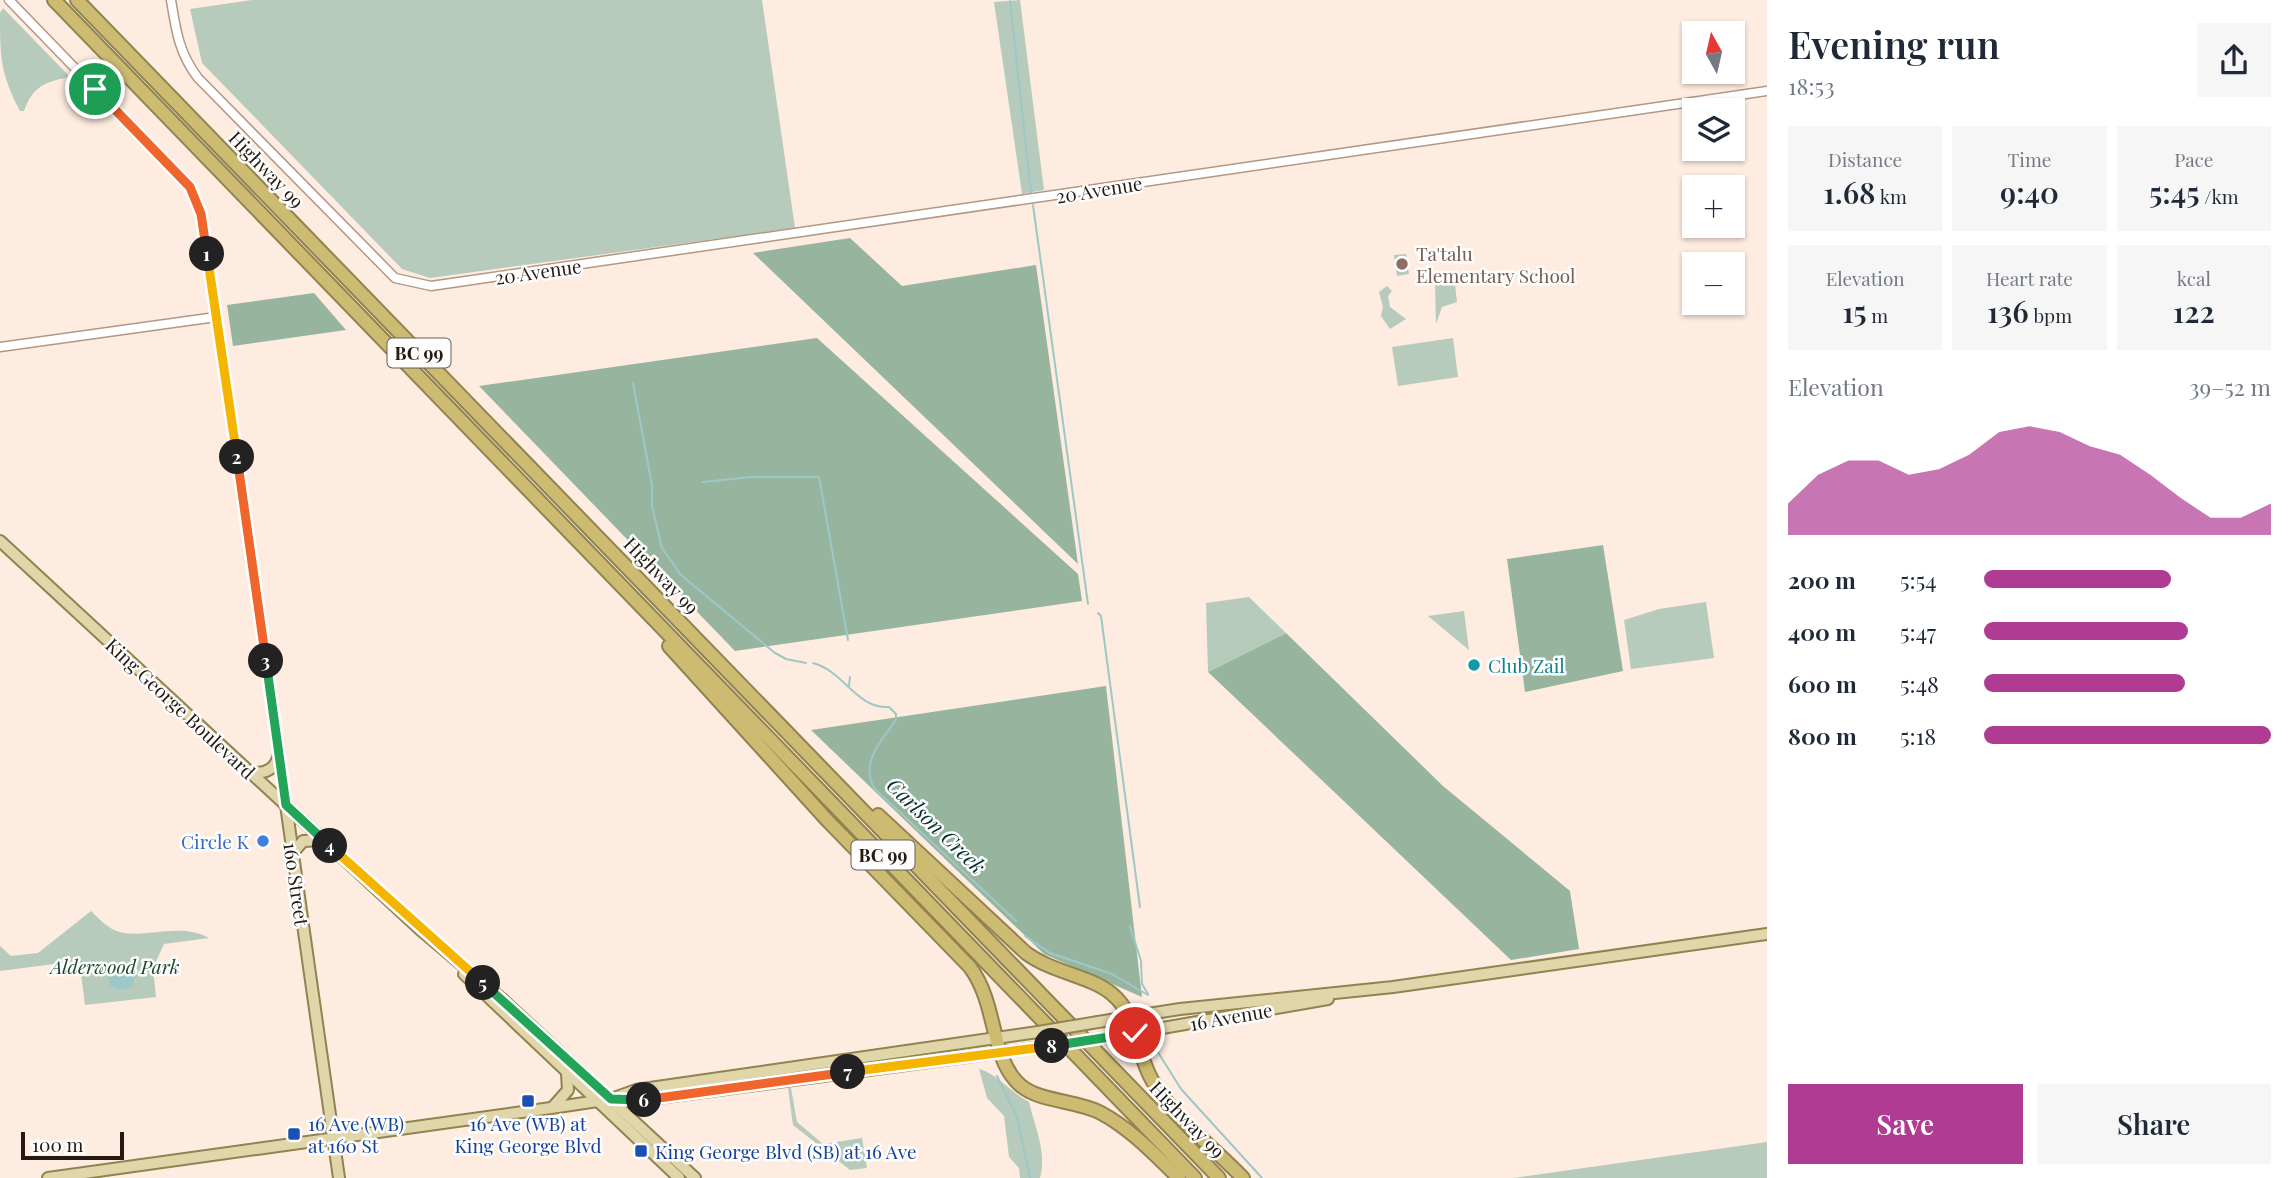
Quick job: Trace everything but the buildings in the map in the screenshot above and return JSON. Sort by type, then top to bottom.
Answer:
[{"type":"highway","name":"Highway 99","points":[[54,0],[1195,1178]]},
{"type":"highway","name":"Highway 99","points":[[77,0],[1219,1178]]},
{"type":"highway","points":[[570,533],[772,761],[970,967],[988,999],[1002,1054],[1012,1077],[1023,1088],[1086,1106],[1110,1118],[1180,1178]]},
{"type":"highway","points":[[761,705],[1026,953],[1059,972],[1106,989],[1120,1001],[1129,1017],[1144,1063],[1157,1088],[1243,1178]]},
{"type":"main road","name":"King George Boulevard","points":[[0,541],[423,932],[501,998],[695,1178]]},
{"type":"main road","points":[[251,772],[263,773],[274,766],[279,754]]},
{"type":"main road","name":"160 Street","points":[[286,805],[339,1178]]},
{"type":"main road","points":[[292,854],[303,841],[324,840]]},
{"type":"main road","name":"King George Boulevard","points":[[423,932],[494,1006],[680,1178]]},
{"type":"main road","name":"16 Avenue","points":[[611,1099],[636,1090],[1129,1017],[1393,986],[1767,934]]},
{"type":"main road","name":"16 Avenue","points":[[48,1178],[611,1099],[654,1098],[1002,1054],[1393,986]]},
{"type":"main road","points":[[836,1073],[840,1068],[859,1064],[866,1058]]},
{"type":"main road","points":[[551,1108],[568,1090],[567,1074]]},
{"type":"main road","points":[[725,1088],[737,1076]]},
{"type":"main road","points":[[639,1126],[639,1112],[654,1098]]},
{"type":"street","name":"160 Street","points":[[9,0],[190,187],[201,214],[286,805]]},
{"type":"street","name":"20 Avenue","points":[[171,0],[177,39],[184,59],[198,78],[365,250],[396,278],[431,286],[1767,91]]},
{"type":"street","points":[[0,347],[216,317]]},
{"type":"green space","points":[[252,0],[762,0],[795,228],[430,278],[402,269],[202,63],[190,9]]},
{"type":"green space","points":[[1020,0],[1044,190],[1022,194],[994,2]]},
{"type":"green space","points":[[3,8],[70,77],[41,86],[31,96],[24,111],[20,111],[13,98],[2,64],[0,13]]},
{"type":"green space","points":[[850,238],[902,286],[1036,265],[1078,564],[753,253]]},
{"type":"green space","points":[[1406,254],[1409,274],[1397,276],[1394,255]]},
{"type":"green space","points":[[1455,284],[1457,302],[1442,307],[1436,324],[1435,285]]},
{"type":"green space","points":[[1387,286],[1392,291],[1388,296],[1390,307],[1406,319],[1390,329],[1381,316],[1383,307],[1379,292]]},
{"type":"green space","points":[[314,293],[346,330],[233,346],[227,305]]},
{"type":"green space","points":[[817,338],[1078,574],[1082,601],[735,651],[479,386]]},
{"type":"green space","points":[[1453,338],[1458,377],[1398,386],[1392,347]]},
{"type":"green space","points":[[1603,545],[1623,671],[1525,692],[1507,559]]},
{"type":"green space","points":[[1249,597],[1286,633],[1208,672],[1206,603]]},
{"type":"green space","points":[[1706,602],[1714,658],[1631,669],[1624,620],[1659,609]]},
{"type":"green space","points":[[1464,611],[1469,650],[1428,616]]},
{"type":"green space","points":[[1286,633],[1443,786],[1570,891],[1579,949],[1511,960],[1208,672]]},
{"type":"green space","points":[[1106,686],[1142,997],[1044,954],[811,730]]},
{"type":"green space","name":"Alderwood Park","points":[[91,911],[109,927],[122,933],[184,931],[209,938],[164,944],[153,968],[156,997],[85,1005],[81,974],[69,962],[0,971],[0,946],[11,956],[38,953]]},
{"type":"green space","points":[[979,1069],[986,1071],[1029,1102],[1041,1149],[1040,1178],[1020,1178],[1019,1168],[1009,1157],[1004,1116],[987,1098]]},
{"type":"green space","points":[[788,1088],[791,1088],[797,1122],[823,1144],[862,1138],[867,1168],[850,1170],[793,1125]]},
{"type":"green space","points":[[1767,1142],[1767,1178],[1513,1178]]},
{"type":"water","points":[[111,964],[122,968],[128,965],[136,970],[132,987],[119,990],[110,986],[107,970]]},
{"type":"waterway","points":[[1010,1],[1031,193]]},
{"type":"waterway","points":[[1033,205],[1088,604]]},
{"type":"waterway","points":[[633,383],[652,485],[652,506],[662,548],[681,575],[775,653],[786,659],[806,663]]},
{"type":"waterway","points":[[703,482],[751,477],[819,477],[848,640]]},
{"type":"waterway","points":[[1098,613],[1101,616],[1140,907]]},
{"type":"waterway","name":"Carlson Creek","points":[[813,663],[824,667],[868,702],[889,707],[896,714],[896,720],[879,743],[871,760],[870,778],[874,788],[1016,921]]},
{"type":"waterway","points":[[849,686],[850,677]]},
{"type":"waterway","points":[[1130,926],[1141,961],[1142,984],[1148,994]]},
{"type":"waterway","points":[[1025,936],[1050,953],[1112,974],[1148,995]]},
{"type":"waterway","points":[[1156,1049],[1181,1089],[1262,1178]]},
{"type":"waterway","name":"Carlson Creek","points":[[997,1076],[1017,1117],[1030,1178]]},
{"type":"place","name":"Ta'talu Elementary School","points":[[1402,264]]},
{"type":"place","name":"Club Zail","points":[[1474,665]]},
{"type":"place","name":"Circle K","points":[[263,841]]},
{"type":"place","name":"16 Ave (WB) at King George Blvd","points":[[528,1101]]},
{"type":"place","name":"16 Ave (WB) at 160 St","points":[[294,1134]]},
{"type":"place","name":"King George Blvd (SB) at 16 Ave","points":[[641,1151]]},
{"type":"route","points":[[95,89],[190,187],[201,214],[286,805],[418,927],[501,998],[611,1099],[636,1101],[836,1073],[1002,1054],[1135,1033]]}]
